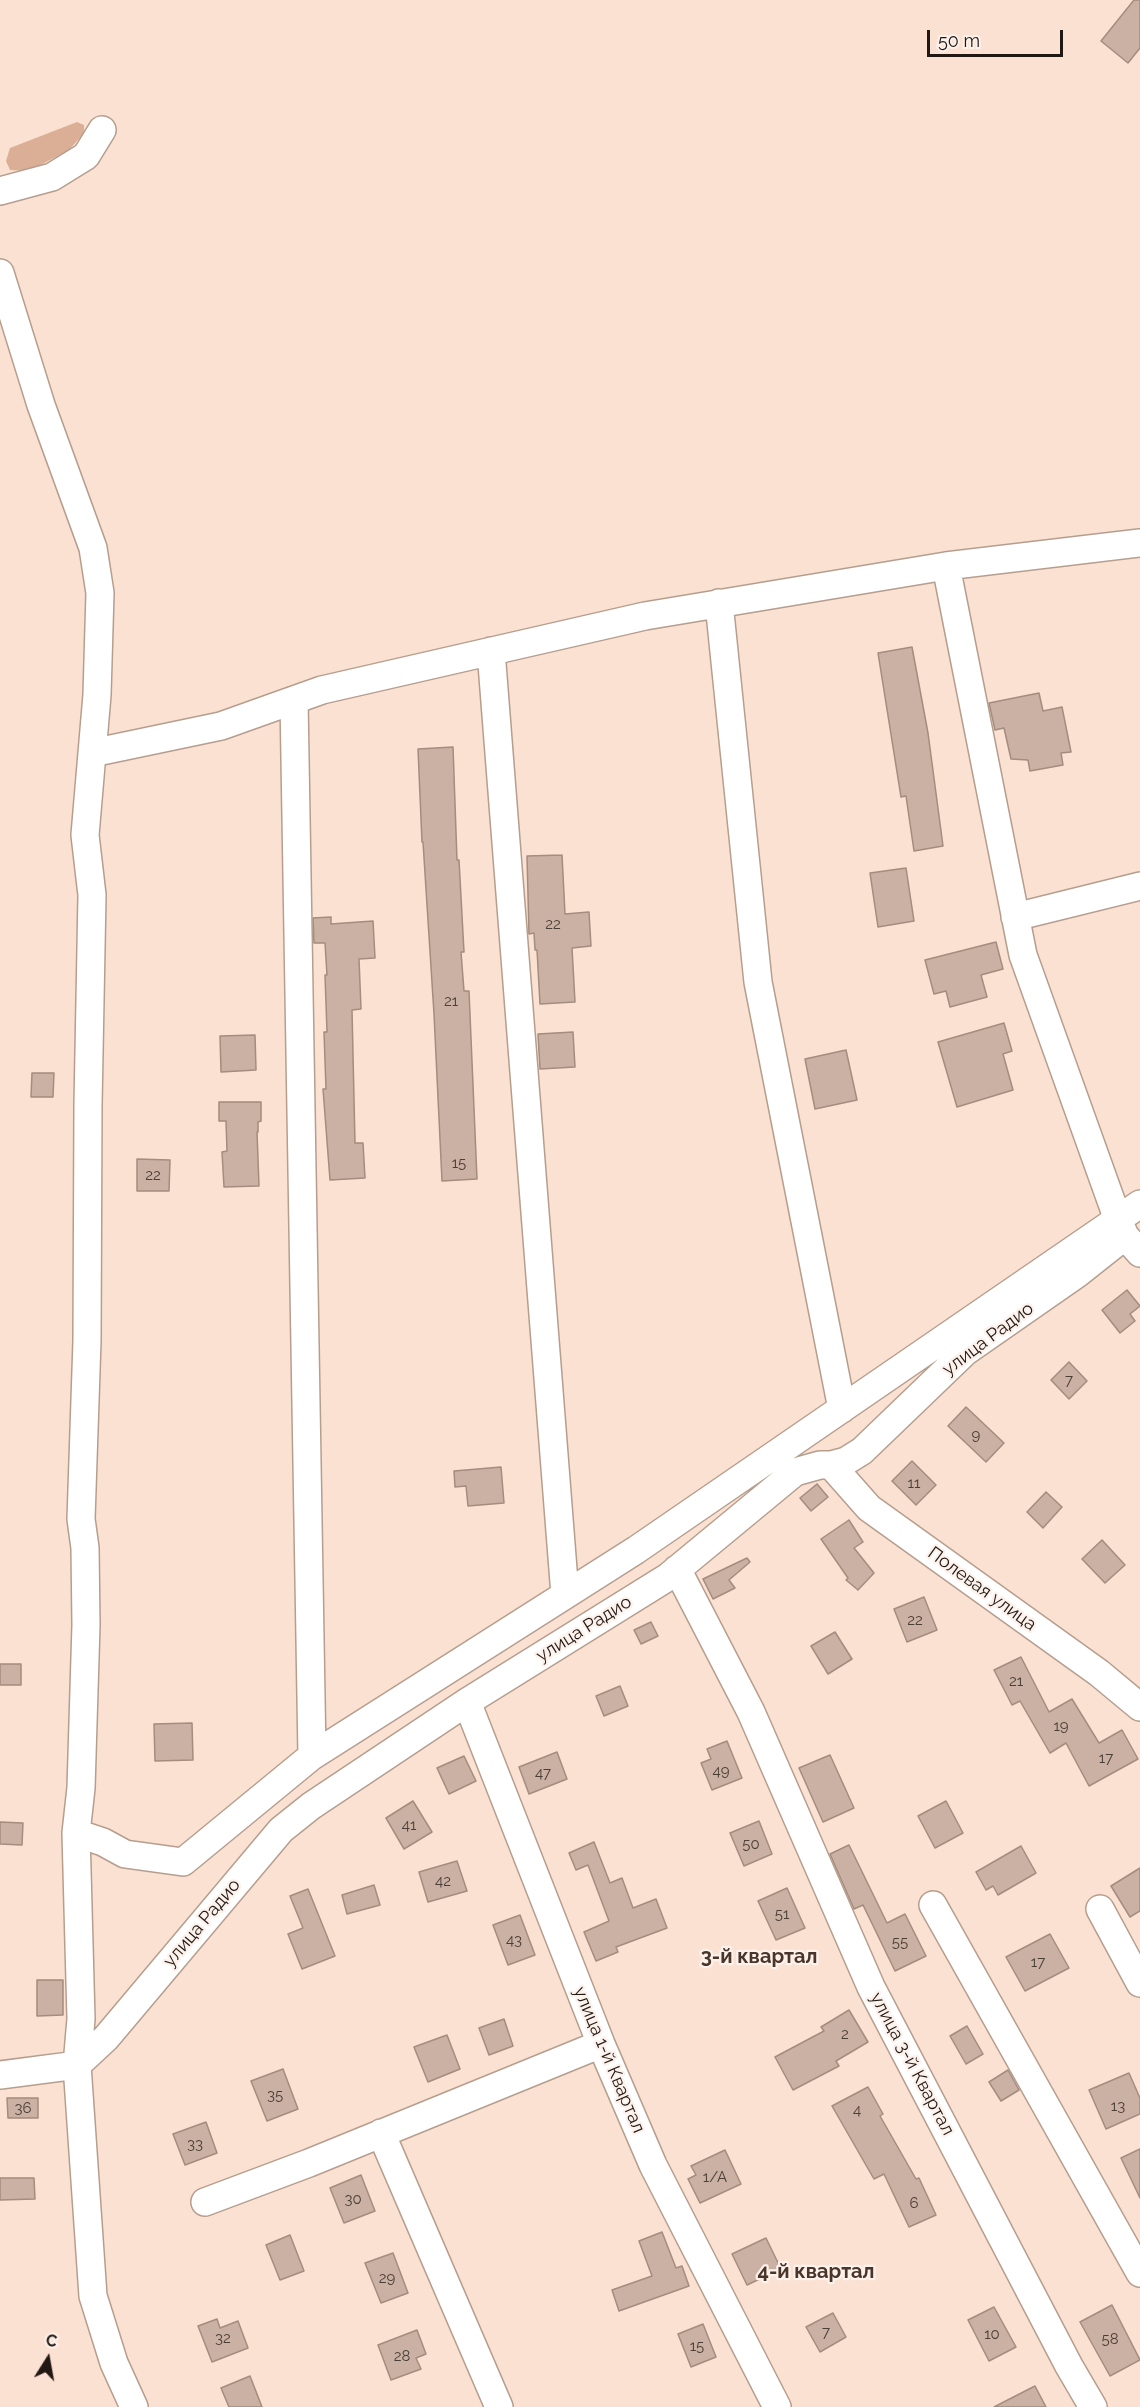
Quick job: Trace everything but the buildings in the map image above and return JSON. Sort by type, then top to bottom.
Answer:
[{"type":"street","points":[[0,191],[52,177],[86,156],[102,130]]},
{"type":"street","points":[[0,273],[41,405],[93,548],[100,593],[97,695],[86,835],[92,895],[87,1341],[81,1519],[85,1548],[86,1625],[81,1788],[76,1833],[81,2019],[77,2065],[93,2296],[114,2363],[134,2407]]},
{"type":"street","points":[[92,753],[221,726],[322,690],[645,616],[946,566],[1140,543]]},
{"type":"street","points":[[946,566],[1023,955],[1128,1236]]},
{"type":"street","points":[[719,603],[758,982],[842,1409]]},
{"type":"street","points":[[491,651],[565,1595]]},
{"type":"street","points":[[294,700],[312,1755]]},
{"type":"street","points":[[1015,917],[1140,886]]},
{"type":"street","points":[[76,1833],[103,1842],[124,1854],[183,1862],[312,1755],[636,1550],[842,1409],[1128,1236],[1140,1204]]},
{"type":"street","name":"улица Радио","points":[[77,2065],[106,2038],[281,1830],[311,1806],[466,1702],[677,1569],[795,1472],[846,1461],[862,1451],[965,1352],[1128,1236]]},
{"type":"street","name":"Полевая улица","points":[[831,1465],[869,1508],[1099,1673],[1140,1707]]},
{"type":"street","name":"улица 3-й Квартал","points":[[677,1569],[750,1712],[871,1987],[1069,2366],[1093,2407]]},
{"type":"street","name":"улица 1-й Квартал","points":[[466,1702],[601,2044],[653,2165],[777,2407]]},
{"type":"street","points":[[933,1905],[1140,2272]]},
{"type":"street","points":[[1100,1909],[1140,1983]]},
{"type":"street","points":[[205,2202],[601,2044]]},
{"type":"street","points":[[0,2075],[77,2065]]},
{"type":"street","points":[[381,2133],[499,2407]]},
{"type":"shaded area","points":[[77,122],[84,125],[84,133],[69,150],[29,171],[10,170],[6,161],[10,148]]},
{"type":"district","name":"3-й квартал","points":[[759,1957]]},
{"type":"district","name":"4-й квартал","points":[[816,2272]]}]
